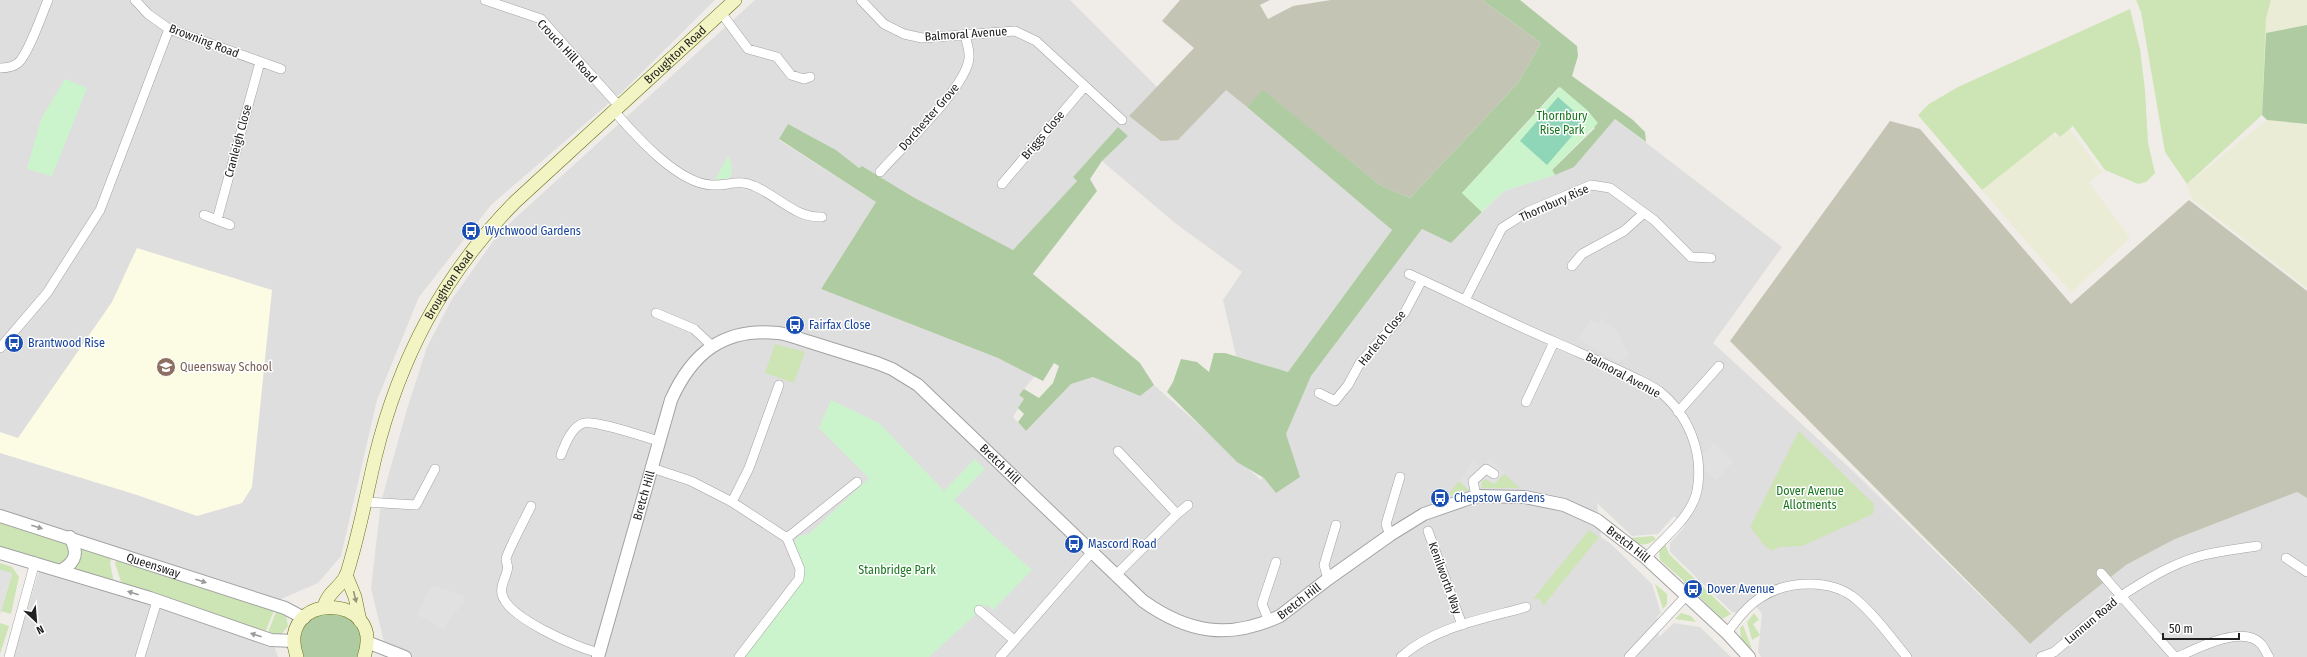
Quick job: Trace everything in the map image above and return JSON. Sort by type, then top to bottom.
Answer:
[{"type":"main road","name":"Broughton Road","points":[[346,575],[366,502],[375,457],[407,363],[416,341],[450,278],[467,254],[501,215],[722,14],[734,0]]},
{"type":"main road","points":[[324,607],[326,598],[346,575],[355,597],[360,621],[366,635],[367,642],[364,657]]},
{"type":"main road","points":[[298,657],[294,641],[299,625],[304,618],[315,610],[324,607],[344,609],[360,621]]},
{"type":"street","points":[[0,68],[8,68],[18,63],[24,54],[48,0]]},
{"type":"street","name":"Browning Road","points":[[135,0],[148,14],[169,29],[281,69]]},
{"type":"street","name":"Crouch Hill Road","points":[[485,0],[541,19],[616,109],[662,161],[680,173],[700,182],[712,185],[745,182],[766,190],[799,214],[822,217]]},
{"type":"street","name":"Balmoral Avenue","points":[[861,0],[884,24],[904,34],[922,38],[1016,31],[1036,41],[1122,120]]},
{"type":"street","points":[[722,14],[748,49],[776,57],[791,75],[804,79],[810,77]]},
{"type":"street","points":[[0,348],[47,293],[100,210],[169,29]]},
{"type":"street","name":"Dorchester Grove","points":[[880,172],[949,96],[964,74],[969,58],[965,34]]},
{"type":"street","name":"Cranleigh Close","points":[[217,220],[260,62]]},
{"type":"street","name":"Briggs Close","points":[[1002,184],[1085,86]]},
{"type":"street","name":"Thornbury Rise","points":[[1464,300],[1502,228],[1527,212],[1591,185],[1610,188],[1654,220],[1691,257],[1711,258]]},
{"type":"street","points":[[1572,266],[1582,254],[1624,231],[1644,213]]},
{"type":"street","points":[[204,215],[230,225]]},
{"type":"street","name":"Balmoral Avenue","points":[[1409,274],[1554,342],[1621,371],[1658,391],[1678,412],[1692,433],[1697,451],[1699,461],[1697,491],[1685,514],[1646,558]]},
{"type":"street","name":"Harlech Close","points":[[1319,393],[1335,400],[1348,385],[1360,363],[1405,312],[1422,280]]},
{"type":"street","points":[[656,313],[694,329],[711,345]]},
{"type":"street","name":"Bretch Hill","points":[[598,655],[671,400],[681,378],[694,360],[711,345],[747,334],[779,333],[892,369],[918,385],[1092,552],[1115,576],[1143,601],[1175,621],[1199,628],[1236,631],[1269,621],[1285,612],[1390,535],[1424,514],[1476,496],[1525,497],[1564,505],[1591,516],[1646,558],[1727,633],[1749,657]]},
{"type":"street","points":[[1526,402],[1554,342]]},
{"type":"street","points":[[1678,412],[1720,366]]},
{"type":"street","points":[[732,502],[749,468],[779,385]]},
{"type":"street","points":[[560,455],[574,429],[583,423],[595,423],[659,441]]},
{"type":"street","points":[[1118,451],[1177,514]]},
{"type":"street","points":[[652,468],[692,481],[732,502],[787,538],[800,569],[799,579],[739,657]]},
{"type":"street","points":[[366,502],[416,505],[435,469]]},
{"type":"street","points":[[1476,496],[1473,481],[1486,469],[1494,474]]},
{"type":"street","points":[[1390,535],[1386,524],[1400,477]]},
{"type":"street","points":[[787,538],[857,482]]},
{"type":"street","points":[[1115,576],[1188,504]]},
{"type":"street","points":[[531,506],[506,559],[508,570],[501,592],[504,600],[510,609],[547,632],[579,648],[598,655]]},
{"type":"street","name":"Queensway","points":[[0,516],[70,537],[285,608],[304,618]]},
{"type":"street","name":"Bretch Hill","points":[[1328,579],[1324,565],[1336,525]]},
{"type":"street","name":"Kenilworth Way","points":[[1428,531],[1462,625]]},
{"type":"street","points":[[62,570],[71,565],[75,558],[76,552],[70,537]]},
{"type":"street","name":"Lunnun Road","points":[[2041,657],[2054,652],[2121,596],[2156,574],[2179,563],[2200,556],[2257,546]]},
{"type":"street","points":[[1000,657],[1092,552]]},
{"type":"street","points":[[0,553],[62,570],[271,640],[294,641]]},
{"type":"street","points":[[2286,558],[2307,572]]},
{"type":"street","points":[[9,657],[35,562]]},
{"type":"street","name":"Bretch Hill","points":[[1269,621],[1262,604],[1276,562]]},
{"type":"street","points":[[2101,572],[2121,596]]},
{"type":"street","points":[[1727,633],[1759,598],[1782,587],[1826,585],[1844,590],[1857,600],[1907,657]]},
{"type":"street","points":[[1629,657],[1686,596]]},
{"type":"street","name":"Lunnun Road","points":[[2121,596],[2177,657]]},
{"type":"street","points":[[140,657],[157,601]]},
{"type":"street","name":"Kenilworth Way","points":[[1401,657],[1416,643],[1462,625],[1526,606]]},
{"type":"street","points":[[979,610],[1014,640]]},
{"type":"street","points":[[2177,657],[2214,640],[2238,636],[2260,643],[2269,657]]},
{"type":"street","points":[[367,642],[405,657]]},
{"type":"shaded area","points":[[0,0],[715,0],[622,92],[491,205],[419,297],[377,400],[341,556],[318,583],[279,600],[0,512]]},
{"type":"shaded area","points":[[755,0],[1070,0],[1157,87],[1129,116],[1178,140],[1226,89],[1392,230],[1288,372],[1236,356],[1223,300],[1242,272],[1175,223],[1102,161],[1128,136],[1118,127],[1073,177],[1077,181],[1013,250],[913,197],[862,166],[859,168],[836,150],[788,124],[779,140],[876,202],[821,289],[998,358],[1035,376],[1019,395],[1024,399],[1013,417],[1026,431],[1071,384],[1093,377],[1139,396],[1154,385],[1261,480],[1286,434],[1311,376],[1422,229],[1451,243],[1504,191],[1574,167],[1615,119],[1782,247],[1713,343],[1853,471],[2030,644],[2064,614],[2126,565],[2175,539],[2297,492],[2307,498],[2307,657],[1761,657],[1758,652],[1762,614],[1751,600],[1737,613],[1732,612],[1670,552],[1670,543],[1685,526],[1674,516],[1658,534],[1632,536],[1597,503],[1601,537],[1611,544],[1652,584],[1661,613],[1657,617],[1659,637],[1674,623],[1700,627],[1731,657],[413,657],[384,642],[371,588],[381,502],[407,409],[427,347],[452,299],[499,233]]},
{"type":"shaded area","points":[[1180,0],[1270,0],[1260,5],[1268,19],[1293,6],[1331,0],[1482,0],[1541,43],[1518,83],[1410,198],[1380,185],[1263,91],[1247,107],[1226,90],[1178,140],[1161,141],[1129,116],[1194,48],[1162,21]]},
{"type":"shaded area","points":[[2271,0],[2307,0],[2307,25],[2266,33],[2266,18]]},
{"type":"shaded area","points":[[2267,120],[2307,124],[2307,288],[2191,198],[2187,184]]},
{"type":"shaded area","points":[[1890,121],[1920,129],[2071,304],[2189,200],[2307,291],[2307,498],[2297,492],[2175,539],[2126,565],[2064,614],[2030,644],[1730,341]]},
{"type":"shaded area","points":[[2069,128],[2102,172],[2089,182],[2130,238],[2071,293],[1982,190],[2052,133],[2056,138]]},
{"type":"shaded area","name":"Queensway School","points":[[137,248],[272,290],[252,487],[242,503],[197,516],[137,495],[0,453],[0,432],[18,438],[112,302]]},
{"type":"shaded area","points":[[1601,318],[1615,328],[1629,356],[1617,362],[1578,339],[1591,320],[1599,324]]},
{"type":"shaded area","points":[[1714,443],[1733,462],[1716,480],[1705,472],[1703,454]]},
{"type":"shaded area","points":[[1489,458],[1504,473],[1494,484],[1486,479],[1482,480],[1481,488],[1469,490],[1459,481],[1473,461],[1481,468]]},
{"type":"shaded area","points":[[0,570],[12,573],[0,615]]},
{"type":"shaded area","points":[[39,571],[155,606],[275,648],[278,657],[13,657]]},
{"type":"shaded area","points":[[431,585],[462,595],[465,599],[444,629],[417,615]]},
{"type":"green space","points":[[1482,0],[1520,0],[1577,46],[1578,56],[1572,76],[1633,120],[1645,132],[1646,142],[1615,119],[1574,167],[1555,175],[1552,170],[1595,128],[1559,87],[1462,193],[1482,212],[1451,243],[1422,229],[1311,376],[1286,434],[1300,477],[1276,493],[1264,478],[1237,462],[1167,392],[1173,382],[1181,359],[1197,362],[1209,372],[1214,353],[1225,353],[1288,372],[1392,230],[1247,107],[1263,90],[1380,185],[1410,198],[1518,83],[1541,43]]},
{"type":"green space","points":[[2136,0],[2271,0],[2266,18],[2262,115],[2187,184],[2165,152],[2141,12]]},
{"type":"green space","points":[[2130,9],[2140,49],[2145,90],[2148,143],[2155,173],[2146,182],[2138,184],[2105,170],[2073,126],[2060,137],[2055,132],[1982,190],[1918,115],[1929,104],[1958,87]]},
{"type":"green space","points":[[2307,25],[2307,124],[2267,120],[2262,115],[2266,33]]},
{"type":"green space","points":[[65,79],[87,88],[52,176],[27,169],[41,119]]},
{"type":"green space","name":"Thornbury Rise Park","points":[[1560,87],[1587,110],[1598,123],[1552,170],[1555,175],[1504,191],[1482,212],[1462,193]]},
{"type":"green space","points":[[1558,97],[1585,121],[1547,165],[1520,141]]},
{"type":"green space","points":[[788,124],[836,150],[859,168],[862,166],[913,197],[1013,250],[1077,181],[1073,177],[1118,127],[1128,136],[1102,161],[1090,179],[1097,191],[1033,274],[1140,363],[1154,385],[1140,396],[1093,377],[1071,384],[1026,431],[1018,422],[1024,414],[1018,408],[1024,399],[1019,395],[1024,389],[1039,398],[1053,383],[1059,366],[1054,363],[1043,381],[998,358],[821,289],[876,202],[779,139]]},
{"type":"green space","points":[[728,156],[732,167],[730,178],[715,180]]},
{"type":"green space","points":[[775,344],[805,352],[794,383],[765,373]]},
{"type":"green space","name":"Stanbridge Park","points":[[831,400],[879,423],[944,491],[975,459],[985,469],[954,500],[1032,570],[993,610],[987,604],[929,657],[744,657],[802,581],[804,574],[795,552],[795,541],[799,536],[809,534],[869,478],[819,428]]},
{"type":"green space","name":"Dover Avenue Allotments","points":[[1799,431],[1874,504],[1873,514],[1802,546],[1779,547],[1772,551],[1764,545],[1750,527]]},
{"type":"green space","points":[[1504,474],[1520,488],[1481,488],[1482,481],[1486,479],[1494,484]]},
{"type":"green space","points":[[1459,481],[1469,490],[1447,496]]},
{"type":"green space","points":[[0,519],[66,540],[71,547],[68,561],[59,565],[0,546]]},
{"type":"green space","points":[[1589,530],[1599,537],[1543,606],[1540,599],[1533,599]]},
{"type":"green space","points":[[1653,536],[1656,539],[1645,544],[1636,543],[1629,538]]},
{"type":"green space","points":[[80,544],[112,556],[110,563],[114,583],[70,569],[79,562]]},
{"type":"green space","points":[[1665,544],[1669,554],[1731,614],[1722,619],[1696,594],[1690,592],[1684,586],[1684,581],[1660,560],[1659,551]]},
{"type":"green space","points":[[119,557],[275,608],[265,633],[122,585],[115,563]]},
{"type":"green space","points":[[0,563],[12,567],[19,577],[11,614],[1,611],[12,574],[0,570]]},
{"type":"green space","points":[[1655,584],[1667,594],[1667,604],[1663,609]]},
{"type":"green space","points":[[277,609],[286,615],[288,626],[280,636],[267,635]]},
{"type":"green space","points":[[319,611],[351,616],[362,635],[358,657],[302,657],[300,641],[301,630],[306,622]]},
{"type":"green space","points":[[1681,613],[1691,616],[1696,622],[1675,619]]},
{"type":"green space","points":[[1754,613],[1759,620],[1753,624],[1760,635],[1752,640],[1747,622]]},
{"type":"green space","points":[[0,623],[9,626],[0,654]]},
{"type":"green space","points":[[1743,625],[1752,649],[1741,640],[1740,628]]},
{"type":"place","name":"Wychwood Gardens","points":[[471,231]]},
{"type":"place","name":"Fairfax Close","points":[[795,325]]},
{"type":"place","name":"Brantwood Rise","points":[[14,343]]},
{"type":"place","name":"Queensway School","points":[[166,367]]},
{"type":"place","name":"Chepstow Gardens","points":[[1440,498]]},
{"type":"place","name":"Mascord Road","points":[[1074,544]]},
{"type":"place","name":"Dover Avenue","points":[[1693,589]]}]
